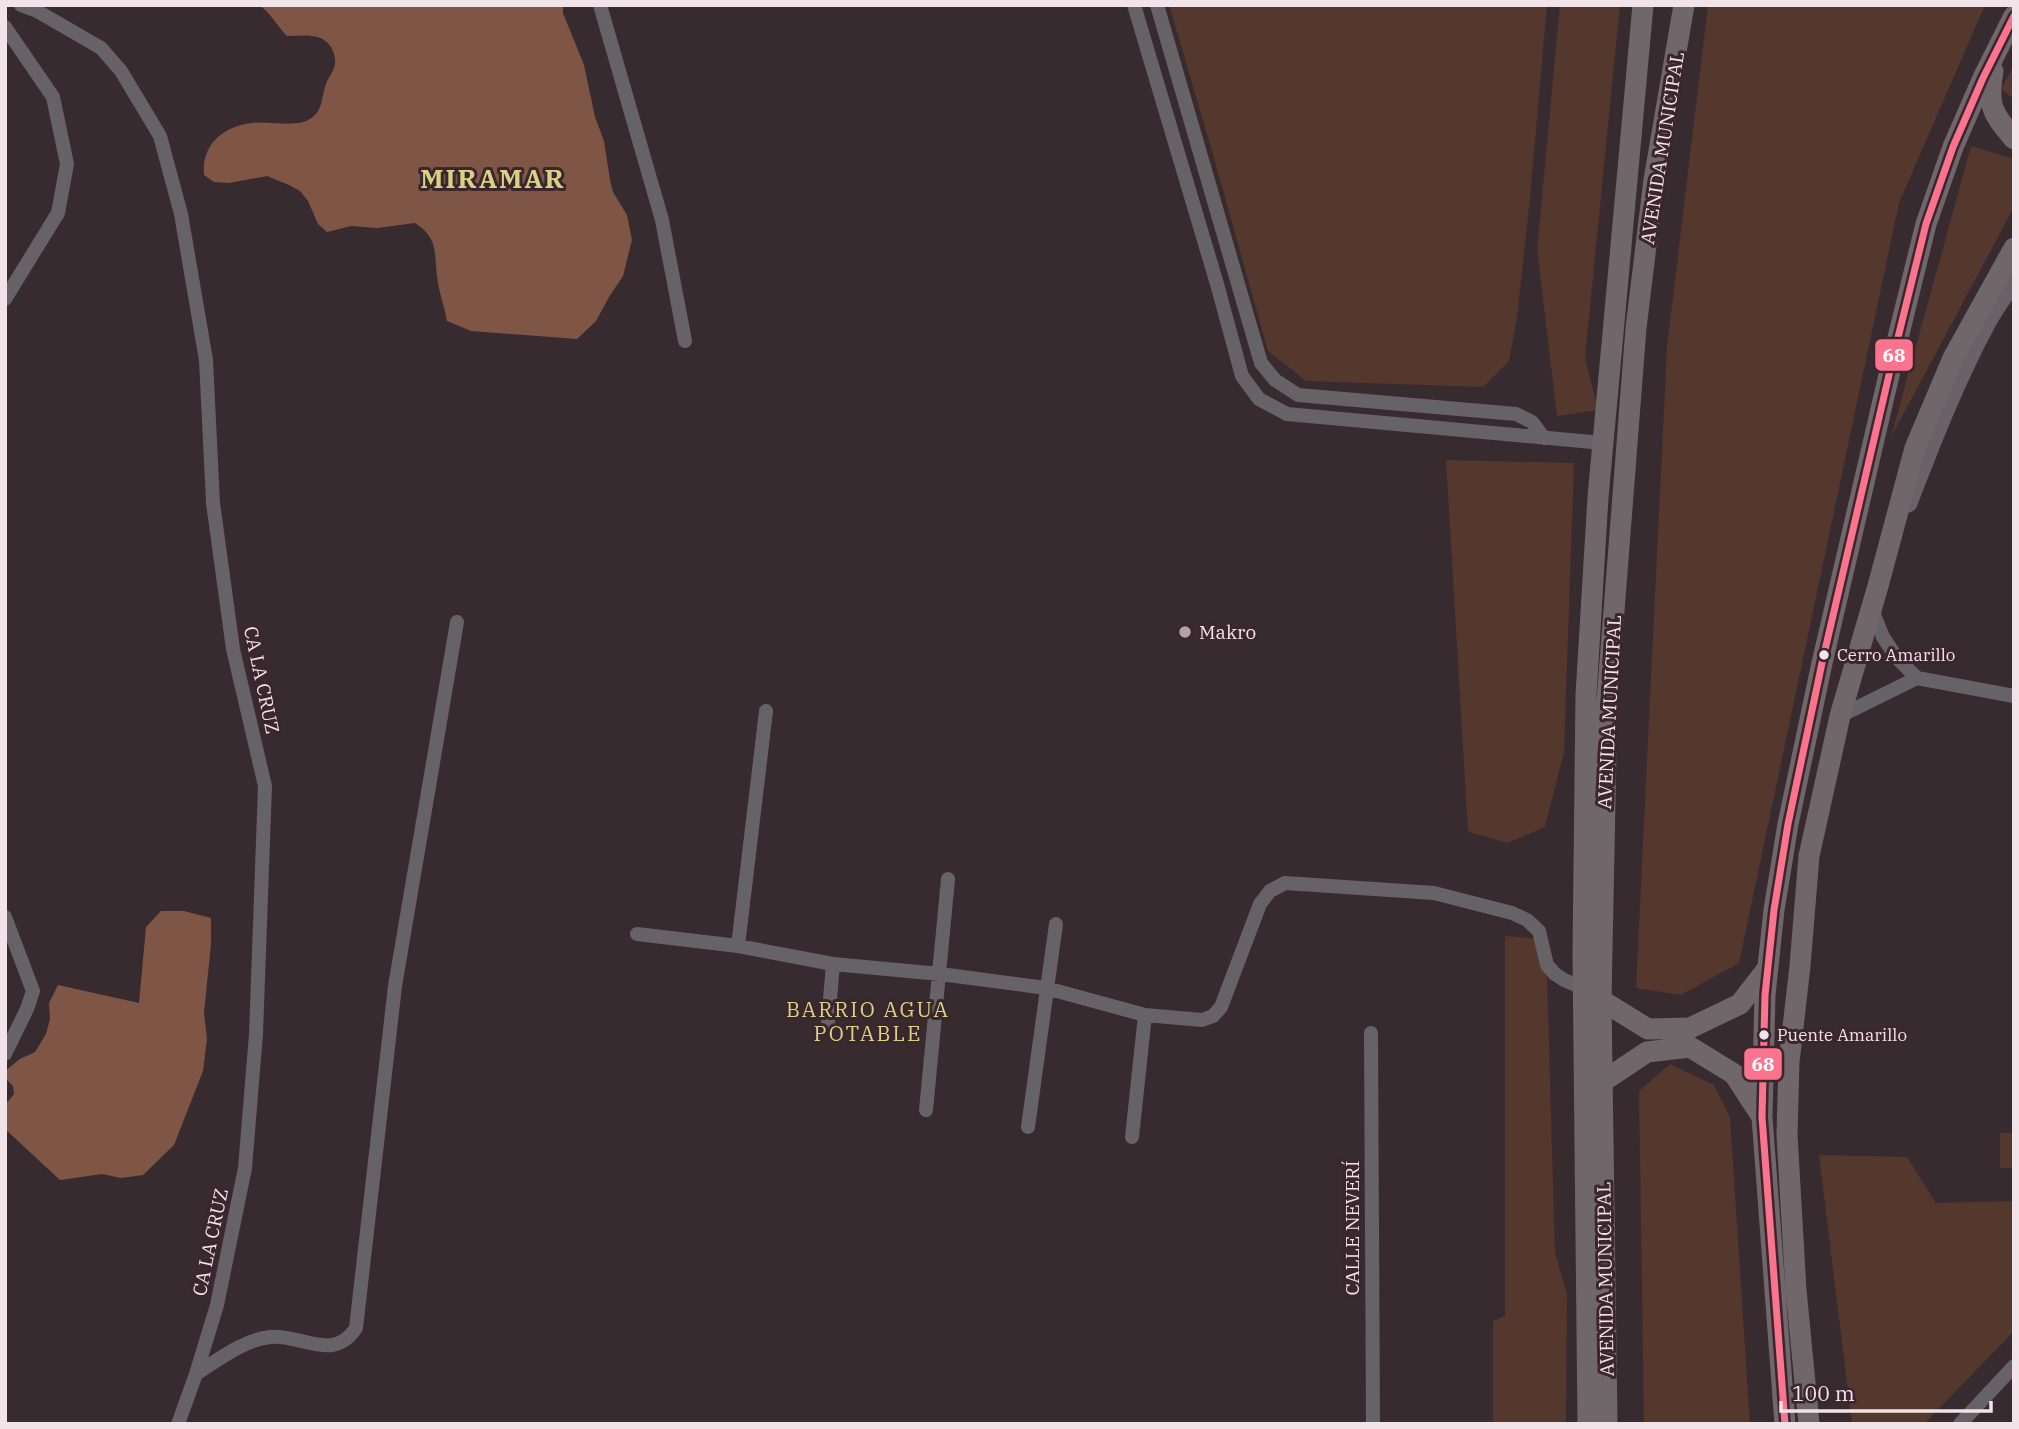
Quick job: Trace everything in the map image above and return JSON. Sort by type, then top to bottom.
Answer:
[{"type":"highway","name":"AVENIDA MUNICIPAL","points":[[1588,1424],[1583,989],[1586,695],[1603,443],[1643,5]]},
{"type":"highway","name":"AVENIDA MUNICIPAL","points":[[1607,1424],[1601,1000],[1607,701],[1634,342],[1654,180],[1684,5]]},
{"type":"highway","points":[[1785,1424],[1762,1117],[1765,995],[1774,910],[1788,824],[1822,663],[1926,224],[1983,78],[2014,16]]},
{"type":"highway","points":[[2002,39],[1992,72],[1989,99],[1998,120],[2014,139]]},
{"type":"highway","points":[[1809,1424],[1794,1264],[1787,1135],[1789,1062],[1809,856],[1840,716],[1915,448],[1953,358],[2014,248]]},
{"type":"highway","points":[[1601,1000],[1648,1029],[1690,1028],[1740,1004],[1768,967]]},
{"type":"highway","points":[[1602,1082],[1647,1052],[1690,1047],[1734,1074],[1762,1117]]},
{"type":"main road","points":[[1878,586],[1907,505],[1950,400],[1989,318],[2014,279]]},
{"type":"street","name":"CA LA CRUZ","points":[[21,5],[37,11],[101,48],[121,71],[160,136],[181,214],[206,360],[213,503],[233,649],[265,786],[256,1034],[245,1168],[217,1305],[178,1424]]},
{"type":"street","points":[[600,5],[662,220],[685,341]]},
{"type":"street","points":[[1135,5],[1242,376],[1259,398],[1287,414],[1603,443]]},
{"type":"street","points":[[1157,5],[1261,363],[1275,380],[1298,395],[1516,414],[1532,422],[1544,438]]},
{"type":"street","points":[[5,27],[53,97],[67,164],[58,213],[5,299]]},
{"type":"street","points":[[1871,607],[1883,637],[1897,659],[1917,678],[2014,696]]},
{"type":"street","points":[[196,1374],[239,1347],[270,1337],[337,1346],[345,1342],[356,1328],[395,986],[457,622]]},
{"type":"street","points":[[1840,716],[1917,678]]},
{"type":"street","points":[[738,946],[766,711]]},
{"type":"street","points":[[926,1110],[948,879]]},
{"type":"street","points":[[637,934],[738,946],[832,964],[1046,988],[1146,1015],[1202,1020],[1213,1016],[1221,1007],[1261,904],[1270,891],[1285,883],[1434,893],[1512,913],[1527,920],[1539,931],[1547,965],[1555,974],[1583,989]]},
{"type":"street","points":[[5,917],[33,991],[5,1054]]},
{"type":"street","points":[[1028,1127],[1056,924]]},
{"type":"street","points":[[828,1023],[832,964]]},
{"type":"street","points":[[1132,1137],[1146,1015]]},
{"type":"street","name":"CALLE NEVERÍ","points":[[1371,1033],[1373,1424]]},
{"type":"street","points":[[1960,1424],[2014,1366]]},
{"type":"shaded area","points":[[259,5],[563,5],[563,13],[584,65],[595,117],[604,141],[613,192],[627,215],[632,240],[623,276],[596,321],[577,339],[471,331],[447,321],[432,242],[415,223],[377,228],[351,226],[327,232],[318,224],[308,201],[300,191],[289,185],[267,176],[229,183],[214,182],[204,175],[204,164],[210,146],[232,128],[259,122],[301,123],[314,116],[335,66],[334,55],[327,42],[311,36],[287,36]]},
{"type":"shaded area","points":[[1169,5],[1547,5],[1517,317],[1509,361],[1483,387],[1306,381],[1268,351]]},
{"type":"shaded area","points":[[1560,5],[1620,5],[1585,358],[1598,410],[1557,416],[1537,249]]},
{"type":"shaded area","points":[[1708,5],[1985,5],[1899,203],[1739,963],[1681,995],[1636,988],[1667,347]]},
{"type":"shaded area","points":[[2014,65],[2014,99],[2001,89]]},
{"type":"shaded area","points":[[1971,146],[2014,159],[2014,207],[1891,437]]},
{"type":"shaded area","points":[[1446,460],[1574,463],[1564,752],[1545,827],[1508,843],[1468,832]]},
{"type":"shaded area","points":[[161,911],[184,911],[211,918],[204,1013],[207,1039],[203,1071],[174,1145],[143,1175],[121,1178],[102,1174],[60,1180],[5,1129],[5,1105],[14,1094],[13,1086],[5,1078],[5,1071],[20,1059],[35,1052],[46,1034],[50,1019],[49,1003],[58,985],[139,1003],[146,927]]},
{"type":"shaded area","points":[[1505,936],[1546,939],[1555,1252],[1567,1295],[1566,1424],[1493,1424],[1493,1321],[1505,1316]]},
{"type":"shaded area","points":[[1670,1064],[1714,1085],[1730,1117],[1750,1424],[1644,1424],[1639,1091]]},
{"type":"shaded area","points":[[2000,1133],[2014,1133],[2014,1168],[2000,1168]]},
{"type":"shaded area","points":[[1819,1155],[1907,1157],[1936,1203],[2014,1201],[2014,1331],[1924,1424],[1852,1424]]},
{"type":"transit line","name":"68","points":[[1785,1424],[1762,1117],[1765,995],[1774,910],[1788,824],[1822,663],[1926,224],[1953,147],[2014,16]]},
{"type":"place","name":"Makro","points":[[1185,632]]},
{"type":"place","name":"Cerro Amarillo","points":[[1824,655]]},
{"type":"place","name":"Puente Amarillo","points":[[1764,1035]]},
{"type":"district","name":"MIRAMAR","points":[[493,178]]},
{"type":"district","name":"BARRIO AGUA POTABLE","points":[[868,1021]]}]
